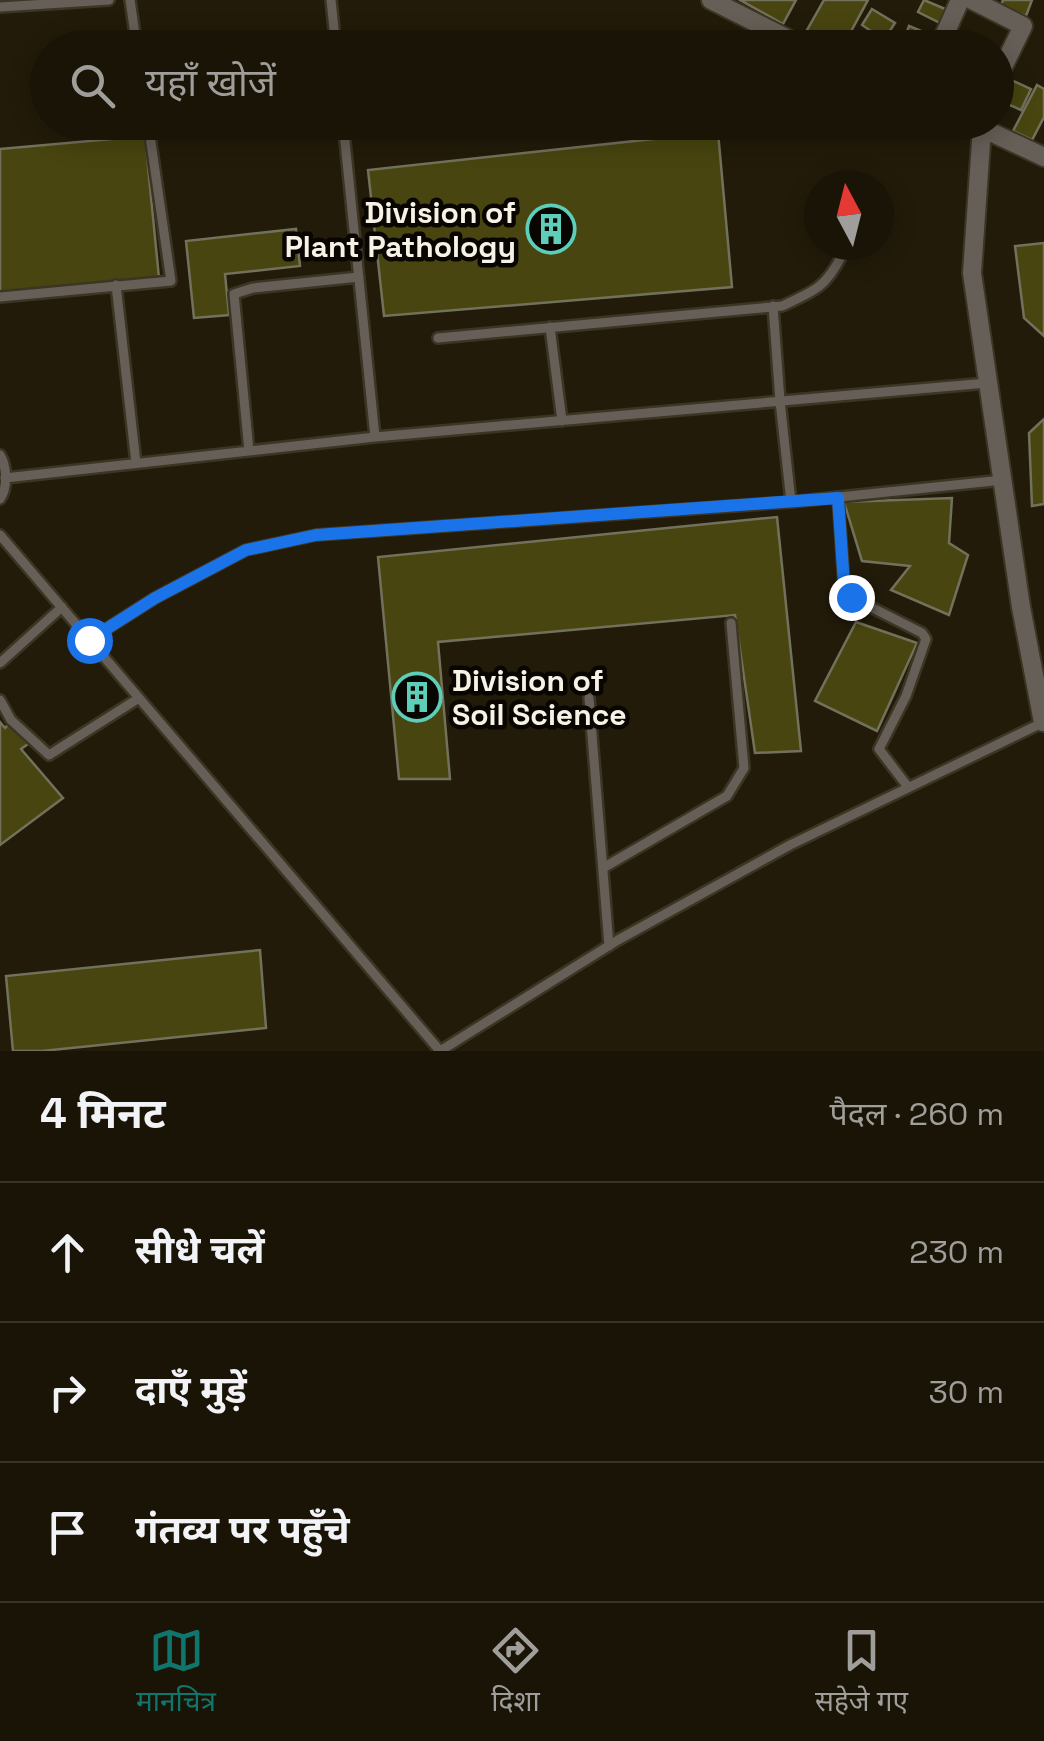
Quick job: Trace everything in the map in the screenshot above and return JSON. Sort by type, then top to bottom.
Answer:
[{"type":"street","points":[[711,0],[770,30]]},
{"type":"street","points":[[947,30],[960,0]]},
{"type":"street","points":[[972,0],[1023,26],[1014,45]]},
{"type":"street","points":[[976,140],[972,274],[1021,607],[1044,722]]},
{"type":"street","points":[[1008,140],[1044,157]]},
{"type":"lane","points":[[0,7],[109,0]]},
{"type":"lane","points":[[130,0],[134,30]]},
{"type":"lane","points":[[331,0],[334,30]]},
{"type":"lane","points":[[0,297],[171,281],[151,140]]},
{"type":"lane","points":[[345,140],[376,438]]},
{"type":"lane","points":[[438,338],[782,306],[813,292],[831,277],[839,260]]},
{"type":"lane","points":[[249,451],[234,294],[253,288],[359,277]]},
{"type":"lane","points":[[116,285],[136,464]]},
{"type":"lane","points":[[774,306],[791,502]]},
{"type":"lane","points":[[550,327],[562,421]]},
{"type":"lane","points":[[5,478],[376,438],[988,382]]},
{"type":"lane","points":[[0,455],[5,462],[4,493],[0,499]]},
{"type":"lane","points":[[89,640],[155,598],[246,550],[316,535],[791,502],[1002,480]]},
{"type":"lane","points":[[838,498],[844,584],[851,597],[922,633],[926,640],[906,696],[880,749],[908,787]]},
{"type":"lane","points":[[0,535],[440,1051],[609,946],[790,844],[1044,722]]},
{"type":"lane","points":[[0,663],[62,607]]},
{"type":"lane","points":[[603,868],[727,796],[744,768],[730,623]]},
{"type":"lane","points":[[0,700],[11,720],[48,755],[139,698]]},
{"type":"lane","points":[[590,698],[609,946]]},
{"type":"building","points":[[740,0],[796,0],[783,24]]},
{"type":"building","points":[[824,0],[868,0],[852,30],[807,30]]},
{"type":"building","points":[[924,0],[950,11],[944,25],[918,12]]},
{"type":"building","points":[[1003,0],[1032,0],[1026,16],[1000,7]]},
{"type":"building","points":[[872,9],[895,23],[890,30],[869,30],[862,25]]},
{"type":"building","points":[[1014,81],[1031,89],[1021,110],[1014,107]]},
{"type":"building","points":[[1037,85],[1044,89],[1044,117],[1032,140],[1014,129]]},
{"type":"building","points":[[145,140],[159,278],[0,292],[0,149]]},
{"type":"building","name":"Division of Plant Pathology","points":[[644,140],[719,140],[732,287],[384,316],[368,170]]},
{"type":"building","points":[[296,229],[300,266],[225,274],[229,315],[194,318],[186,241]]},
{"type":"building","points":[[1044,243],[1044,336],[1024,318],[1015,246]]},
{"type":"building","points":[[1044,419],[1044,504],[1032,506],[1029,433]]},
{"type":"building","points":[[952,498],[949,543],[968,555],[949,615],[891,590],[910,566],[862,561],[844,502]]},
{"type":"building","name":"Division of Soil Science","points":[[777,517],[801,751],[755,753],[735,615],[438,642],[450,779],[399,779],[378,557]]},
{"type":"building","points":[[856,622],[917,643],[877,731],[815,701]]},
{"type":"building","points":[[0,722],[5,728],[9,724],[28,744],[21,749],[63,798],[0,845]]},
{"type":"building","points":[[260,950],[266,1028],[13,1051],[6,976]]},
{"type":"place","name":"Division of Plant Pathology","points":[[551,229]]},
{"type":"place","name":"Division of Soil Science","points":[[417,697]]},
{"type":"route","points":[[89,640],[155,598],[246,550],[316,535],[838,498],[844,584],[851,597]]}]
